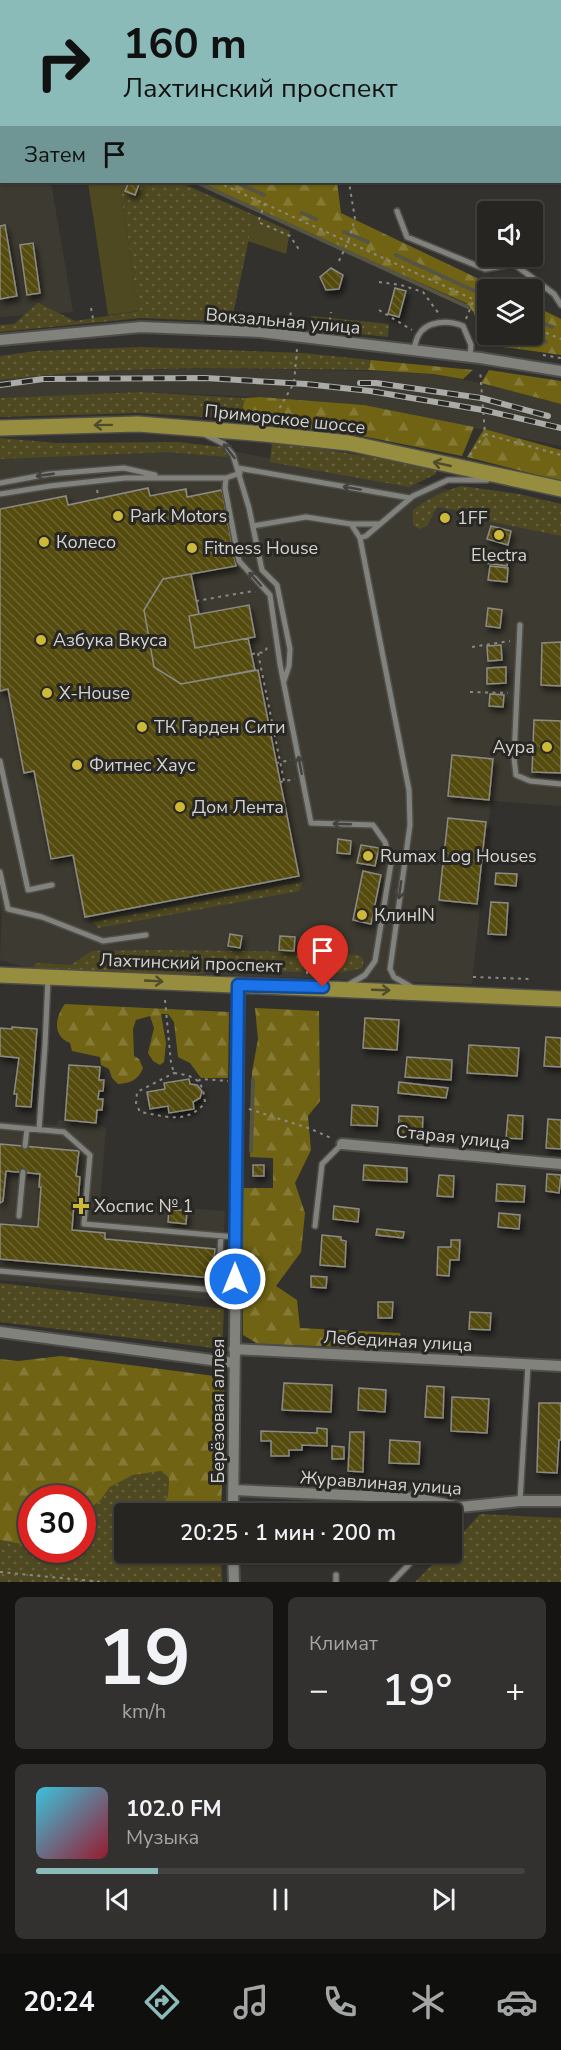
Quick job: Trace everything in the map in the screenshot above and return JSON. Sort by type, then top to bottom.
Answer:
[{"type":"main road","name":"Приморское шоссе","points":[[0,428],[138,424],[349,443],[561,489]]},
{"type":"main road","name":"Лахтинский проспект","points":[[0,975],[420,991],[561,999]]},
{"type":"street","name":"Вокзальная улица","points":[[0,340],[141,327],[260,332],[475,358],[561,371]]},
{"type":"street","name":"Берёзовая аллея","points":[[233,1503],[238,985]]},
{"type":"street","name":"Старая улица","points":[[342,1144],[561,1164]]},
{"type":"street","points":[[0,1332],[234,1363]]},
{"type":"street","name":"Лебединая улица","points":[[234,1349],[561,1366]]},
{"type":"street","name":"Журавлиная улица","points":[[234,1490],[415,1498],[440,1503]]},
{"type":"street","name":"Журавлиная улица","points":[[462,1507],[520,1501],[561,1501]]},
{"type":"street","points":[[233,1563],[234,1582]]},
{"type":"lane","points":[[398,211],[407,237],[477,267]]},
{"type":"lane","points":[[478,267],[485,270],[500,267]]},
{"type":"lane","points":[[518,267],[554,294],[561,305]]},
{"type":"lane","points":[[413,351],[418,333],[429,325],[444,321],[463,326],[475,358]]},
{"type":"lane","points":[[138,424],[207,436],[224,444],[233,455],[239,470],[262,570],[277,585],[290,649],[289,666],[284,682]]},
{"type":"lane","points":[[0,483],[49,474],[124,468],[165,477]]},
{"type":"lane","points":[[0,494],[115,479],[226,478],[239,470],[410,498]]},
{"type":"lane","points":[[226,478],[225,488],[239,561],[270,595],[311,823],[373,825],[386,842],[391,863],[375,961],[365,975],[341,988]]},
{"type":"lane","points":[[360,538],[366,536],[410,498],[448,480],[518,479]]},
{"type":"lane","points":[[253,526],[306,517],[351,524],[379,524]]},
{"type":"lane","points":[[351,524],[360,538],[409,790],[410,825],[390,969],[400,982],[420,991]]},
{"type":"lane","points":[[520,625],[514,758],[516,775],[530,782],[561,784]]},
{"type":"lane","points":[[0,761],[28,890],[52,885]]},
{"type":"lane","points":[[0,872],[8,909],[42,917],[103,941],[146,935]]},
{"type":"lane","points":[[39,1130],[48,978]]},
{"type":"lane","points":[[0,1126],[64,1132],[90,1155],[84,1224],[235,1238]]},
{"type":"lane","points":[[26,1146],[27,1129]]},
{"type":"lane","points":[[315,1226],[322,1164],[342,1144]]},
{"type":"lane","points":[[19,1216],[23,1172]]},
{"type":"lane","points":[[218,1290],[221,1236]]},
{"type":"lane","points":[[220,1265],[235,1266]]},
{"type":"lane","points":[[0,1271],[235,1292]]},
{"type":"lane","points":[[520,1501],[528,1365]]},
{"type":"lane","points":[[392,1582],[410,1563]]},
{"type":"path","points":[[219,183],[477,300]]},
{"type":"path","points":[[339,261],[355,219],[349,183]]},
{"type":"path","points":[[265,203],[258,222],[290,236],[300,251]]},
{"type":"path","points":[[379,282],[401,285],[423,292],[444,321]]},
{"type":"path","points":[[463,326],[474,299]]},
{"type":"path","points":[[265,434],[294,383],[291,308]]},
{"type":"path","points":[[379,310],[418,333]]},
{"type":"path","points":[[543,332],[561,339]]},
{"type":"path","points":[[458,467],[472,453],[485,434],[480,382],[475,358]]},
{"type":"path","points":[[485,434],[561,455]]},
{"type":"path","points":[[196,601],[253,591],[260,598]]},
{"type":"path","points":[[471,647],[519,640]]},
{"type":"path","points":[[252,654],[265,652],[270,643]]},
{"type":"path","points":[[258,653],[282,781],[302,777]]},
{"type":"path","points":[[470,692],[517,693]]},
{"type":"path","points":[[278,762],[298,758]]},
{"type":"path","points":[[306,974],[308,951]]},
{"type":"path","points":[[473,977],[529,979]]},
{"type":"path","points":[[165,1000],[174,1073]]},
{"type":"path","points":[[174,1073],[189,1075],[198,1081],[204,1089],[205,1103],[196,1113],[178,1118],[140,1112],[136,1102],[137,1092],[174,1073]]},
{"type":"path","points":[[198,1081],[201,1079],[237,1082]]},
{"type":"path","points":[[249,1110],[255,1110],[331,1138]]},
{"type":"path","points":[[0,1572],[102,1582]]},
{"type":"shaded area","points":[[0,183],[51,183],[73,312],[0,317]]},
{"type":"shaded area","points":[[88,183],[119,183],[139,311],[108,315]]},
{"type":"shaded area","points":[[119,183],[181,183],[254,215],[233,314],[239,315],[238,322],[141,318],[0,332],[0,325],[14,324],[38,303],[75,321],[139,311]]},
{"type":"shaded area","points":[[254,215],[290,231],[286,254],[248,241]]},
{"type":"shaded area","points":[[311,316],[389,324],[388,337],[310,329]]},
{"type":"shaded area","points":[[141,347],[302,353],[371,360],[369,370],[231,368],[138,370],[0,380],[0,356],[36,351]]},
{"type":"shaded area","points":[[232,368],[433,374],[481,383],[561,404],[561,446],[364,405],[260,397],[140,392],[0,398],[0,380],[53,374],[127,370]]},
{"type":"shaded area","points":[[140,392],[245,398],[240,419],[138,413],[0,417],[0,398]]},
{"type":"shaded area","points":[[0,438],[57,443],[178,442],[222,447],[228,457],[168,452],[0,459]]},
{"type":"shaded area","points":[[272,441],[434,467],[436,474],[409,487],[270,462]]},
{"type":"shaded area","points":[[213,448],[561,509],[561,806],[491,801],[472,984],[28,968],[0,960],[2,911],[0,904],[0,456]]},
{"type":"shaded area","points":[[462,486],[519,494],[561,504],[561,536],[489,521],[489,516],[437,507],[427,526],[420,529],[413,525],[413,510],[436,495]]},
{"type":"shaded area","points":[[303,882],[299,891],[98,928],[93,922]]},
{"type":"shaded area","points":[[92,951],[303,952],[302,972],[233,970],[189,975],[34,970],[35,963],[71,965]]},
{"type":"shaded area","points":[[312,953],[359,955],[363,959],[363,966],[340,973],[311,972]]},
{"type":"shaded area","name":"Хоспис № 1","points":[[58,1120],[96,1123],[106,1128],[100,1202],[225,1211],[221,1300],[0,1280],[0,1121],[57,1125]]},
{"type":"shaded area","points":[[0,1283],[224,1309],[222,1349],[0,1322]]},
{"type":"shaded area","points":[[161,1471],[169,1478],[168,1496],[163,1503],[114,1503],[114,1563],[221,1563],[222,1582],[0,1582],[0,1540],[18,1543],[18,1563],[96,1563],[96,1504],[110,1487],[133,1475]]},
{"type":"shaded area","points":[[480,1514],[561,1518],[561,1582],[415,1582],[434,1563],[462,1563],[462,1534]]},
{"type":"green space","points":[[195,183],[337,183],[341,213],[479,279],[477,279],[477,325],[474,313],[466,303]]},
{"type":"green space","points":[[543,310],[561,319],[561,355],[489,345],[543,345]]},
{"type":"green space","points":[[371,360],[473,370],[463,379],[433,374],[369,370]]},
{"type":"green space","points":[[489,370],[561,381],[561,404],[481,383]]},
{"type":"green space","points":[[260,397],[364,405],[474,427],[462,456],[352,434],[240,419],[245,398]]},
{"type":"green space","points":[[484,429],[561,450],[561,481],[467,457]]},
{"type":"green space","points":[[65,1004],[229,1012],[228,1078],[201,1078],[190,1063],[178,1057],[174,1022],[168,1014],[161,1014],[166,1043],[164,1062],[160,1065],[153,1061],[148,1053],[154,1028],[150,1016],[136,1020],[133,1029],[134,1056],[139,1059],[143,1068],[133,1080],[118,1084],[112,1078],[109,1069],[101,1065],[100,1057],[72,1051],[70,1043],[60,1036],[57,1020]]},
{"type":"green space","points":[[255,1008],[319,1011],[320,1101],[308,1116],[311,1150],[295,1183],[305,1213],[301,1252],[276,1286],[297,1300],[300,1328],[400,1333],[404,1349],[258,1344],[243,1335],[243,1188],[273,1188],[273,1158],[250,1157],[252,1072],[258,1039]]},
{"type":"green space","points":[[61,1356],[222,1377],[225,1395],[221,1503],[163,1503],[168,1496],[169,1478],[161,1471],[133,1475],[110,1487],[96,1504],[96,1485],[18,1485],[18,1543],[0,1540],[0,1359],[18,1361]]},
{"type":"building","points":[[129,183],[139,184],[135,195],[125,191]]},
{"type":"building","points":[[5,225],[17,296],[0,299],[0,226]]},
{"type":"building","points":[[33,243],[40,293],[27,295],[20,245]]},
{"type":"building","points":[[331,268],[343,275],[339,289],[326,290],[320,277]]},
{"type":"building","points":[[395,288],[406,291],[399,317],[388,314]]},
{"type":"building","name":"ТК Гарден Сити","points":[[148,488],[150,496],[186,489],[187,497],[222,490],[236,566],[163,579],[144,610],[154,667],[181,684],[258,670],[299,876],[85,917],[73,855],[51,859],[34,771],[24,773],[8,689],[0,691],[0,509],[66,496],[68,505]]},
{"type":"building","name":"Electra","points":[[491,526],[511,531],[508,545],[487,539]]},
{"type":"building","points":[[487,552],[509,555],[507,566],[485,563]]},
{"type":"building","points":[[490,566],[508,568],[507,582],[488,580]]},
{"type":"building","points":[[191,574],[199,614],[189,616],[195,648],[248,638],[255,670],[181,684],[154,667],[144,610],[163,579]]},
{"type":"building","points":[[249,605],[255,637],[195,648],[189,616]]},
{"type":"building","points":[[488,608],[502,610],[500,628],[486,626]]},
{"type":"building","name":"Аура","points":[[561,642],[561,686],[541,685],[542,643]]},
{"type":"building","points":[[501,645],[502,660],[488,661],[487,646]]},
{"type":"building","points":[[506,667],[506,683],[487,684],[487,668]]},
{"type":"building","points":[[490,694],[504,695],[503,707],[489,706]]},
{"type":"building","name":"Аура","points":[[534,720],[561,721],[561,773],[532,772]]},
{"type":"building","points":[[452,755],[493,759],[489,800],[448,796]]},
{"type":"building","points":[[448,818],[486,822],[477,904],[439,900]]},
{"type":"building","points":[[338,839],[351,841],[350,854],[337,853]]},
{"type":"building","name":"Rumax Log Houses","points":[[361,845],[379,848],[375,866],[357,863]]},
{"type":"building","points":[[363,871],[381,875],[371,924],[353,920]]},
{"type":"building","points":[[496,873],[517,874],[516,886],[495,884]]},
{"type":"building","points":[[491,902],[508,903],[506,935],[488,934]]},
{"type":"building","points":[[230,934],[242,936],[240,948],[228,946]]},
{"type":"building","points":[[280,936],[295,937],[294,951],[279,950]]},
{"type":"building","points":[[365,1018],[399,1020],[397,1050],[363,1048]]},
{"type":"building","points":[[12,1027],[37,1029],[31,1107],[16,1106],[17,1094],[14,1094],[19,1058],[0,1056],[0,1028],[12,1029]]},
{"type":"building","points":[[546,1037],[561,1038],[561,1067],[544,1066]]},
{"type":"building","points":[[469,1045],[519,1048],[517,1076],[467,1073]]},
{"type":"building","points":[[407,1057],[452,1060],[451,1080],[405,1077]]},
{"type":"building","points":[[69,1065],[100,1067],[99,1080],[104,1080],[103,1091],[99,1091],[98,1099],[103,1099],[102,1110],[97,1110],[96,1123],[65,1120]]},
{"type":"building","points":[[189,1079],[190,1084],[197,1085],[202,1091],[200,1098],[193,1102],[194,1109],[169,1113],[168,1106],[150,1109],[147,1092],[165,1089],[164,1083]]},
{"type":"building","points":[[399,1082],[448,1088],[446,1098],[398,1093]]},
{"type":"building","points":[[352,1105],[378,1107],[377,1126],[351,1125]]},
{"type":"building","points":[[508,1115],[523,1116],[522,1139],[506,1138]]},
{"type":"building","points":[[399,1116],[423,1117],[422,1136],[398,1135]]},
{"type":"building","points":[[548,1119],[561,1120],[561,1149],[546,1148]]},
{"type":"building","points":[[0,1144],[79,1151],[76,1176],[80,1177],[78,1203],[74,1203],[72,1230],[105,1233],[105,1239],[215,1249],[212,1278],[0,1259],[0,1224],[38,1227],[41,1187],[39,1187],[40,1174],[6,1171],[3,1201],[0,1203]]},
{"type":"building","points":[[253,1165],[264,1165],[264,1176],[253,1176]]},
{"type":"building","points":[[364,1165],[407,1168],[407,1182],[363,1180]]},
{"type":"building","points":[[547,1174],[561,1175],[559,1193],[546,1191]]},
{"type":"building","points":[[439,1175],[454,1176],[453,1197],[437,1196]]},
{"type":"building","points":[[497,1184],[525,1186],[524,1202],[496,1201]]},
{"type":"building","points":[[334,1206],[359,1209],[358,1222],[333,1219]]},
{"type":"building","points":[[169,1209],[187,1211],[186,1224],[168,1222]]},
{"type":"building","points":[[499,1213],[520,1215],[519,1229],[498,1227]]},
{"type":"building","points":[[377,1229],[404,1232],[403,1238],[376,1235]]},
{"type":"building","points":[[322,1235],[341,1237],[341,1240],[346,1241],[345,1267],[320,1265]]},
{"type":"building","points":[[451,1240],[460,1240],[459,1260],[450,1260],[449,1276],[437,1275],[438,1247],[451,1247]]},
{"type":"building","points":[[311,1276],[327,1277],[326,1288],[311,1287]]},
{"type":"building","points":[[378,1302],[393,1302],[392,1318],[378,1318]]},
{"type":"building","points":[[470,1312],[491,1313],[490,1330],[469,1329]]},
{"type":"building","points":[[284,1383],[332,1385],[331,1412],[282,1410]]},
{"type":"building","points":[[427,1386],[444,1387],[443,1418],[425,1417]]},
{"type":"building","points":[[359,1388],[386,1390],[385,1412],[358,1410]]},
{"type":"building","points":[[452,1397],[489,1399],[487,1433],[451,1431]]},
{"type":"building","points":[[539,1403],[561,1403],[561,1440],[559,1440],[557,1473],[537,1472]]},
{"type":"building","points":[[317,1428],[327,1429],[327,1446],[302,1445],[302,1450],[289,1450],[289,1456],[271,1456],[271,1441],[261,1441],[261,1431],[317,1433]]},
{"type":"building","points":[[350,1432],[364,1432],[363,1472],[348,1471]]},
{"type":"building","points":[[390,1440],[420,1442],[419,1464],[389,1463]]},
{"type":"building","points":[[332,1446],[344,1447],[344,1459],[332,1459]]},
{"type":"waterway","points":[[198,183],[468,307]]},
{"type":"waterway","points":[[237,183],[264,195]]},
{"type":"waterway","points":[[302,213],[316,219]]},
{"type":"waterway","points":[[344,232],[368,242]]},
{"type":"waterway","points":[[396,255],[477,292]]},
{"type":"waterway","points":[[543,323],[552,327]]},
{"type":"waterway","points":[[251,1151],[253,1080]]},
{"type":"railway","points":[[0,385],[43,379],[205,378],[306,384],[370,391],[483,410],[561,428]]},
{"type":"railway","points":[[360,383],[376,383],[481,398],[548,416]]},
{"type":"place","name":"Park Motors","points":[[118,516]]},
{"type":"place","name":"1FF","points":[[445,518]]},
{"type":"place","name":"Electra","points":[[499,535]]},
{"type":"place","name":"Колесо","points":[[44,542]]},
{"type":"place","name":"Fitness House","points":[[192,548]]},
{"type":"place","name":"Азбука Вкуса","points":[[41,640]]},
{"type":"place","name":"X-House","points":[[47,693]]},
{"type":"place","name":"ТК Гарден Сити","points":[[142,727]]},
{"type":"place","name":"Аура","points":[[547,747]]},
{"type":"place","name":"Фитнес Хаус","points":[[77,765]]},
{"type":"place","name":"Дом Лента","points":[[180,807]]},
{"type":"place","name":"Rumax Log Houses","points":[[368,856]]},
{"type":"place","name":"КлинIN","points":[[362,915]]},
{"type":"place","name":"Хоспис № 1","points":[[81,1206]]},
{"type":"route","points":[[235,1279],[238,985],[323,987]]}]
